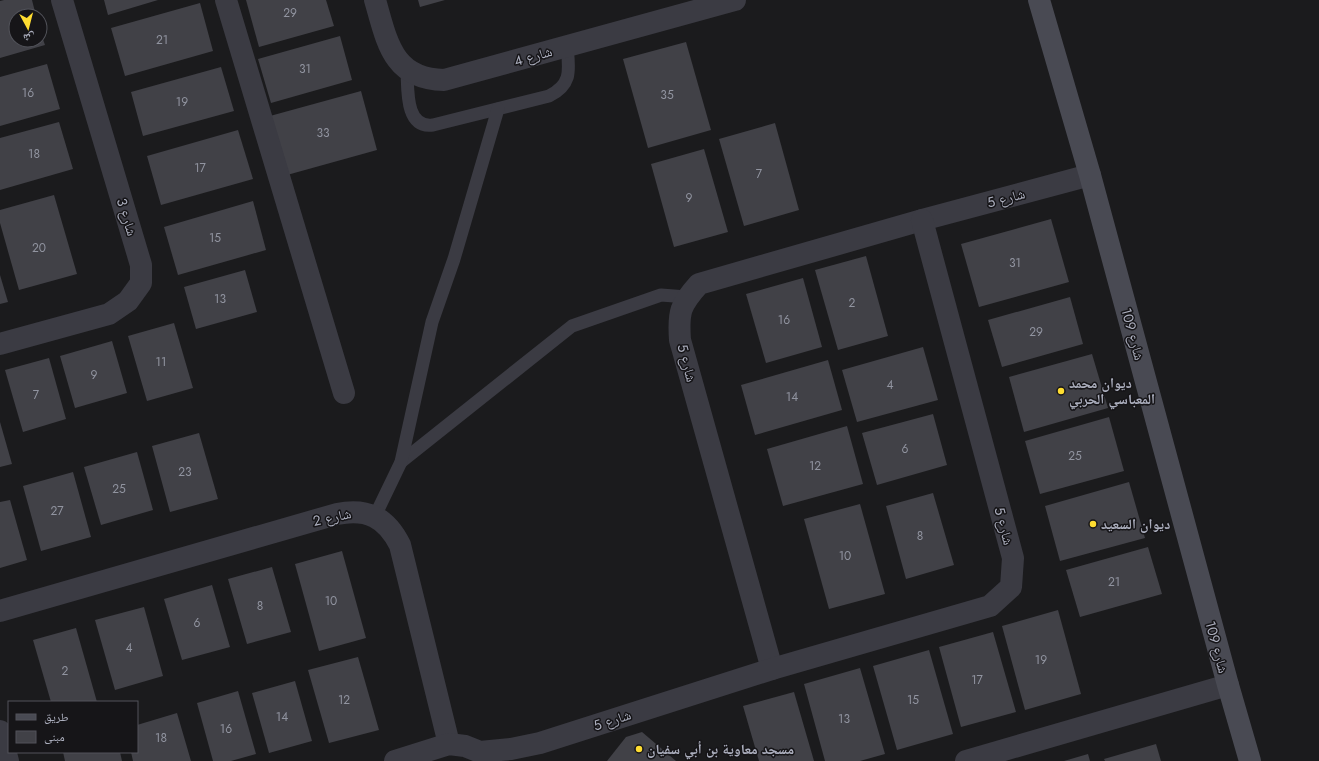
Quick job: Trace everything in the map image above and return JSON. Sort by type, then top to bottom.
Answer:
[{"type":"street","name":"شارع 3","points":[[0,344],[109,314],[128,301],[141,283],[141,265],[62,0]]},
{"type":"street","points":[[226,0],[344,393]]},
{"type":"street","name":"شارع 4","points":[[375,0],[386,39],[398,62],[407,71],[418,77],[431,80],[444,80],[735,0]]},
{"type":"street","name":"شارع 109","points":[[1039,0],[1090,175],[1228,685],[1250,761]]},
{"type":"street","name":"شارع 5","points":[[772,669],[680,340],[679,320],[683,304],[687,297],[699,284],[922,220],[1090,175]]},
{"type":"street","name":"شارع 5","points":[[449,744],[465,746],[481,756],[540,743],[772,669],[990,606],[1011,587],[1013,558],[922,220]]},
{"type":"street","name":"شارع 2","points":[[0,611],[337,514],[350,511],[363,512],[375,516],[386,523],[394,533],[400,545],[449,744]]},
{"type":"street","points":[[966,761],[1228,685]]},
{"type":"street","points":[[0,731],[8,761]]},
{"type":"street","points":[[395,761],[449,744]]},
{"type":"lane","points":[[407,71],[410,108],[413,115],[422,124],[428,126],[549,96],[557,92],[564,86],[568,78],[569,69],[567,46]]},
{"type":"lane","points":[[375,516],[401,462],[432,322],[454,259],[498,109]]},
{"type":"lane","points":[[401,462],[572,326],[661,295],[687,297]]},
{"type":"building","points":[[32,0],[34,8],[8,8],[8,48],[35,48],[0,58],[0,1]]},
{"type":"building","points":[[104,0],[158,0],[108,15]]},
{"type":"building","points":[[246,0],[326,0],[334,26],[259,47]]},
{"type":"building","points":[[418,0],[445,0],[420,7]]},
{"type":"building","points":[[200,3],[213,51],[125,76],[111,28]]},
{"type":"building","points":[[340,36],[352,80],[271,103],[258,59]]},
{"type":"building","points":[[686,42],[711,130],[648,148],[623,59]]},
{"type":"building","points":[[47,64],[60,109],[0,126],[0,77]]},
{"type":"building","points":[[221,67],[234,111],[143,136],[131,92]]},
{"type":"building","points":[[361,91],[377,150],[287,175],[270,116]]},
{"type":"building","points":[[59,122],[73,169],[0,190],[0,138]]},
{"type":"building","points":[[775,123],[799,210],[744,226],[719,139]]},
{"type":"building","points":[[238,130],[253,179],[161,205],[147,156]]},
{"type":"building","points":[[704,149],[728,232],[674,247],[651,164]]},
{"type":"building","points":[[54,195],[77,274],[19,290],[0,223],[0,210]]},
{"type":"building","points":[[253,201],[266,250],[178,275],[164,227]]},
{"type":"building","points":[[1051,219],[1069,282],[979,307],[961,244]]},
{"type":"building","points":[[866,256],[888,336],[838,350],[815,270]]},
{"type":"building","points":[[245,270],[257,312],[196,329],[184,287]]},
{"type":"building","points":[[0,275],[8,302],[0,304]]},
{"type":"building","points":[[803,278],[822,347],[766,363],[746,294]]},
{"type":"building","points":[[1070,297],[1083,344],[1002,367],[988,320]]},
{"type":"building","points":[[174,323],[193,388],[147,401],[128,336]]},
{"type":"building","points":[[112,341],[127,393],[75,408],[60,356]]},
{"type":"building","points":[[923,347],[938,400],[857,422],[842,370]]},
{"type":"building","points":[[1092,354],[1108,408],[1024,432],[1009,377]]},
{"type":"building","points":[[49,358],[66,419],[23,432],[5,370]]},
{"type":"building","points":[[828,360],[842,410],[755,435],[741,385]]},
{"type":"building","points":[[933,414],[947,465],[877,485],[862,433]]},
{"type":"building","points":[[1109,417],[1124,471],[1040,494],[1025,441]]},
{"type":"building","points":[[0,422],[12,464],[0,467]]},
{"type":"building","points":[[847,426],[863,484],[783,506],[767,449]]},
{"type":"building","points":[[199,433],[218,499],[170,512],[152,446]]},
{"type":"building","points":[[137,452],[153,510],[101,525],[84,467]]},
{"type":"building","points":[[73,472],[91,537],[41,551],[23,486]]},
{"type":"building","points":[[1129,482],[1145,538],[1060,561],[1045,506]]},
{"type":"building","points":[[933,493],[954,565],[906,579],[886,506]]},
{"type":"building","points":[[10,500],[27,560],[0,568],[0,502]]},
{"type":"building","points":[[860,504],[885,594],[829,609],[804,519]]},
{"type":"building","points":[[1148,547],[1162,594],[1080,617],[1066,570]]},
{"type":"building","points":[[342,551],[366,638],[319,651],[295,564]]},
{"type":"building","points":[[272,567],[291,632],[247,644],[228,579]]},
{"type":"building","points":[[212,585],[230,647],[182,660],[164,599]]},
{"type":"building","points":[[144,607],[163,676],[115,690],[95,620]]},
{"type":"building","points":[[1058,610],[1081,694],[1025,710],[1002,626]]},
{"type":"building","points":[[76,628],[97,701],[51,701],[33,640]]},
{"type":"building","points":[[993,632],[1016,712],[961,727],[939,647]]},
{"type":"building","points":[[929,650],[953,734],[897,750],[873,666]]},
{"type":"building","points":[[358,657],[379,730],[329,743],[308,670]]},
{"type":"building","points":[[860,668],[885,754],[860,761],[825,761],[804,684]]},
{"type":"building","points":[[295,681],[312,741],[269,753],[252,693]]},
{"type":"building","points":[[238,691],[256,754],[231,761],[213,761],[197,703]]},
{"type":"building","points":[[794,692],[814,761],[759,761],[743,706]]},
{"type":"building","points":[[177,713],[191,761],[133,761],[131,753],[138,753],[138,725]]},
{"type":"building","name":"مسجد معاوية بن أبي سفيان","points":[[642,732],[676,761],[607,761],[626,737]]},
{"type":"building","points":[[1156,744],[1161,761],[1105,761],[1104,759]]},
{"type":"building","points":[[63,753],[120,753],[122,761],[65,761]]},
{"type":"building","points":[[1088,754],[1090,761],[1064,761]]},
{"type":"place","name":"ديوان محمد المعباسي الحربي","points":[[1061,391]]},
{"type":"place","name":"ديوان السعيد","points":[[1093,524]]},
{"type":"place","name":"مسجد معاوية بن أبي سفيان","points":[[639,749]]}]
